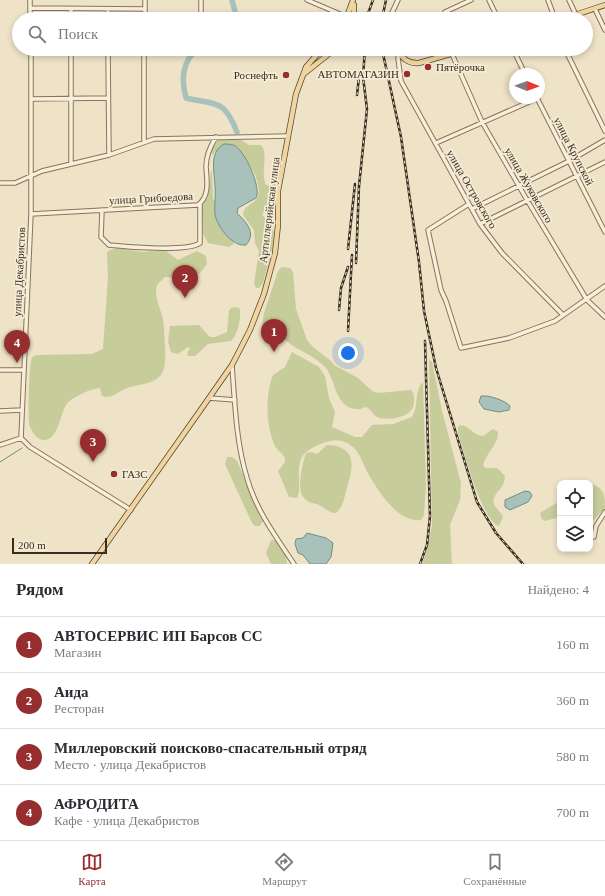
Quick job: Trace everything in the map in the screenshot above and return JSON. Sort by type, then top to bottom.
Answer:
[{"type":"main road","points":[[349,12],[353,0]]},
{"type":"main road","points":[[353,0],[354,12]]},
{"type":"main road","points":[[586,12],[605,5]]},
{"type":"main road","name":"Артиллерийская улица","points":[[92,564],[232,365],[258,311],[268,281],[276,241],[278,225],[278,192],[287,136],[296,94],[306,67],[316,56]]},
{"type":"main road","points":[[303,75],[326,56]]},
{"type":"main road","points":[[403,56],[412,64],[444,56]]},
{"type":"street","points":[[30,0],[30,12]]},
{"type":"street","points":[[30,8],[145,9],[145,0]]},
{"type":"street","points":[[201,0],[201,12]]},
{"type":"street","points":[[307,0],[334,12]]},
{"type":"street","points":[[392,12],[398,0]]},
{"type":"street","points":[[445,12],[471,0]]},
{"type":"street","points":[[489,0],[495,12]]},
{"type":"street","points":[[548,0],[552,12]]},
{"type":"street","points":[[569,0],[575,12]]},
{"type":"street","points":[[595,9],[605,30]]},
{"type":"street","name":"улица Декабристов","points":[[21,438],[31,214],[31,56]]},
{"type":"street","points":[[71,56],[71,164]]},
{"type":"street","points":[[108,56],[109,155]]},
{"type":"street","points":[[144,56],[144,142]]},
{"type":"street","name":"улица Островского","points":[[398,56],[401,81],[480,224],[502,253],[563,315]]},
{"type":"street","name":"улица Жуковского","points":[[453,56],[482,122],[527,200],[587,300],[605,317]]},
{"type":"street","points":[[517,56],[523,68]]},
{"type":"street","points":[[568,56],[605,131]]},
{"type":"street","points":[[31,99],[108,98]]},
{"type":"street","points":[[436,143],[523,104]]},
{"type":"street","name":"улица Крупской","points":[[540,104],[605,232]]},
{"type":"street","points":[[0,183],[15,183],[31,175],[109,155],[144,142],[165,138],[287,136]]},
{"type":"street","name":"улица Грибоедова","points":[[31,214],[193,206],[200,204],[208,185],[207,160],[216,137]]},
{"type":"street","points":[[472,209],[569,161],[605,140]]},
{"type":"street","points":[[480,224],[605,162]]},
{"type":"street","points":[[102,210],[102,237],[110,245],[174,248],[200,244],[200,204]]},
{"type":"street","points":[[469,204],[428,230],[441,290],[446,301],[460,348],[516,336],[555,321],[605,286]]},
{"type":"street","points":[[232,365],[238,437],[247,480],[262,514],[294,564]]},
{"type":"street","points":[[0,370],[24,370]]},
{"type":"street","points":[[210,398],[235,400]]},
{"type":"street","points":[[0,411],[22,410]]},
{"type":"street","points":[[0,445],[21,438],[30,447],[131,510]]},
{"type":"street","points":[[594,537],[596,526],[605,512]]},
{"type":"green space","points":[[218,140],[241,140],[249,145],[261,145],[265,159],[264,180],[266,185],[272,186],[275,175],[278,173],[279,175],[275,190],[266,194],[273,200],[273,203],[265,209],[262,215],[270,223],[274,232],[273,246],[263,283],[259,288],[256,288],[254,284],[259,251],[255,243],[254,230],[243,215],[245,209],[257,199],[259,190],[257,181],[255,174],[248,164],[233,153],[220,148],[212,155],[211,150]]},
{"type":"green space","points":[[212,170],[213,199],[218,203],[234,244],[229,247],[208,243],[203,234],[202,207],[210,185]]},
{"type":"green space","points":[[117,248],[142,252],[165,250],[178,260],[197,251],[206,256],[207,264],[200,273],[177,278],[165,277],[157,285],[156,297],[164,324],[165,359],[162,373],[159,377],[148,383],[126,388],[110,397],[102,396],[100,388],[76,397],[66,405],[56,432],[49,439],[41,440],[34,434],[29,422],[29,379],[32,357],[37,355],[92,354],[103,349],[108,277],[107,254],[108,251]]},
{"type":"green space","points":[[282,267],[290,268],[293,272],[296,309],[307,340],[334,365],[358,378],[372,391],[378,393],[411,390],[414,395],[414,401],[411,410],[407,414],[396,418],[385,419],[376,416],[366,407],[359,409],[350,408],[340,399],[329,372],[321,363],[285,340],[281,330],[261,330],[264,313],[278,271]]},
{"type":"green space","points":[[237,307],[240,309],[240,317],[236,334],[231,341],[208,344],[195,356],[188,356],[187,353],[190,348],[188,347],[178,354],[171,352],[168,342],[170,326],[199,325],[210,337],[215,337],[227,332],[229,311],[231,308]]},
{"type":"green space","points":[[292,352],[319,367],[325,376],[329,398],[335,412],[332,427],[355,437],[362,437],[372,425],[393,424],[412,417],[418,389],[423,382],[426,484],[424,515],[421,520],[413,520],[397,512],[384,498],[373,482],[356,450],[346,442],[336,440],[325,442],[311,448],[303,455],[299,466],[298,496],[297,498],[289,497],[278,471],[285,462],[285,458],[275,446],[272,438],[268,420],[268,401],[270,383],[273,375],[285,367]]},
{"type":"green space","points":[[429,359],[432,362],[442,411],[461,483],[460,500],[450,525],[452,564],[422,564],[427,551],[432,525]]},
{"type":"green space","points":[[463,425],[480,436],[483,436],[493,429],[498,432],[496,441],[483,465],[485,468],[497,468],[505,476],[503,485],[494,497],[494,504],[503,517],[499,526],[493,522],[487,512],[474,484],[458,433],[458,427]]},
{"type":"green space","points":[[327,445],[337,446],[349,454],[352,467],[342,506],[336,513],[306,500],[302,495],[300,484],[306,453],[311,452],[317,454]]},
{"type":"green space","points":[[227,457],[232,457],[237,461],[263,521],[260,526],[255,526],[252,523],[225,464]]},
{"type":"green space","points":[[593,485],[598,487],[602,491],[605,508],[593,521],[593,516]]},
{"type":"green space","points":[[557,503],[557,518],[545,521],[542,519],[540,513]]},
{"type":"green space","points":[[271,540],[275,540],[282,548],[287,564],[271,564],[266,553]]},
{"type":"water","points":[[224,144],[233,145],[242,153],[251,169],[256,186],[256,198],[238,208],[237,213],[249,228],[250,236],[246,245],[241,245],[231,240],[222,230],[215,215],[214,158],[219,148]]},
{"type":"water","points":[[481,396],[492,397],[504,402],[510,406],[509,410],[499,412],[484,409],[479,402]]},
{"type":"water","points":[[525,491],[530,492],[532,496],[528,502],[510,510],[505,507],[505,500]]},
{"type":"water","points":[[307,533],[326,538],[333,543],[331,557],[326,564],[310,564],[303,555],[298,553],[295,544],[296,539],[303,538]]},
{"type":"waterway","points":[[232,0],[235,12]]},
{"type":"waterway","points":[[191,56],[186,65],[183,78],[186,98],[218,105],[228,114],[237,132]]},
{"type":"waterway","points":[[0,462],[22,448]]},
{"type":"railway","points":[[369,12],[373,0]]},
{"type":"railway","points":[[383,12],[386,0]]},
{"type":"railway","points":[[356,263],[359,186],[367,109],[363,77],[364,56]]},
{"type":"railway","points":[[384,56],[401,137],[419,262],[424,311],[436,368],[477,502],[496,533],[523,564]]},
{"type":"railway","points":[[357,95],[359,77]]},
{"type":"railway","points":[[348,249],[355,184]]},
{"type":"railway","points":[[348,331],[352,255]]},
{"type":"railway","points":[[339,310],[341,288],[348,267]]},
{"type":"railway","points":[[420,564],[427,545],[430,516],[425,341]]},
{"type":"place","name":"Пятёрочка","points":[[428,67]]},
{"type":"place","name":"АВТОМАГАЗИН","points":[[407,74]]},
{"type":"place","name":"Роснефть","points":[[286,75]]},
{"type":"place","name":"Аида","points":[[185,298]]},
{"type":"place","name":"АВТОСЕРВИС ИП Барсов СС","points":[[274,352]]},
{"type":"place","name":"АФРОДИТА","points":[[17,363]]},
{"type":"place","name":"Миллеровский поисково-спасательный отряд","points":[[93,462]]},
{"type":"place","name":"ГАЗС","points":[[114,474]]}]
